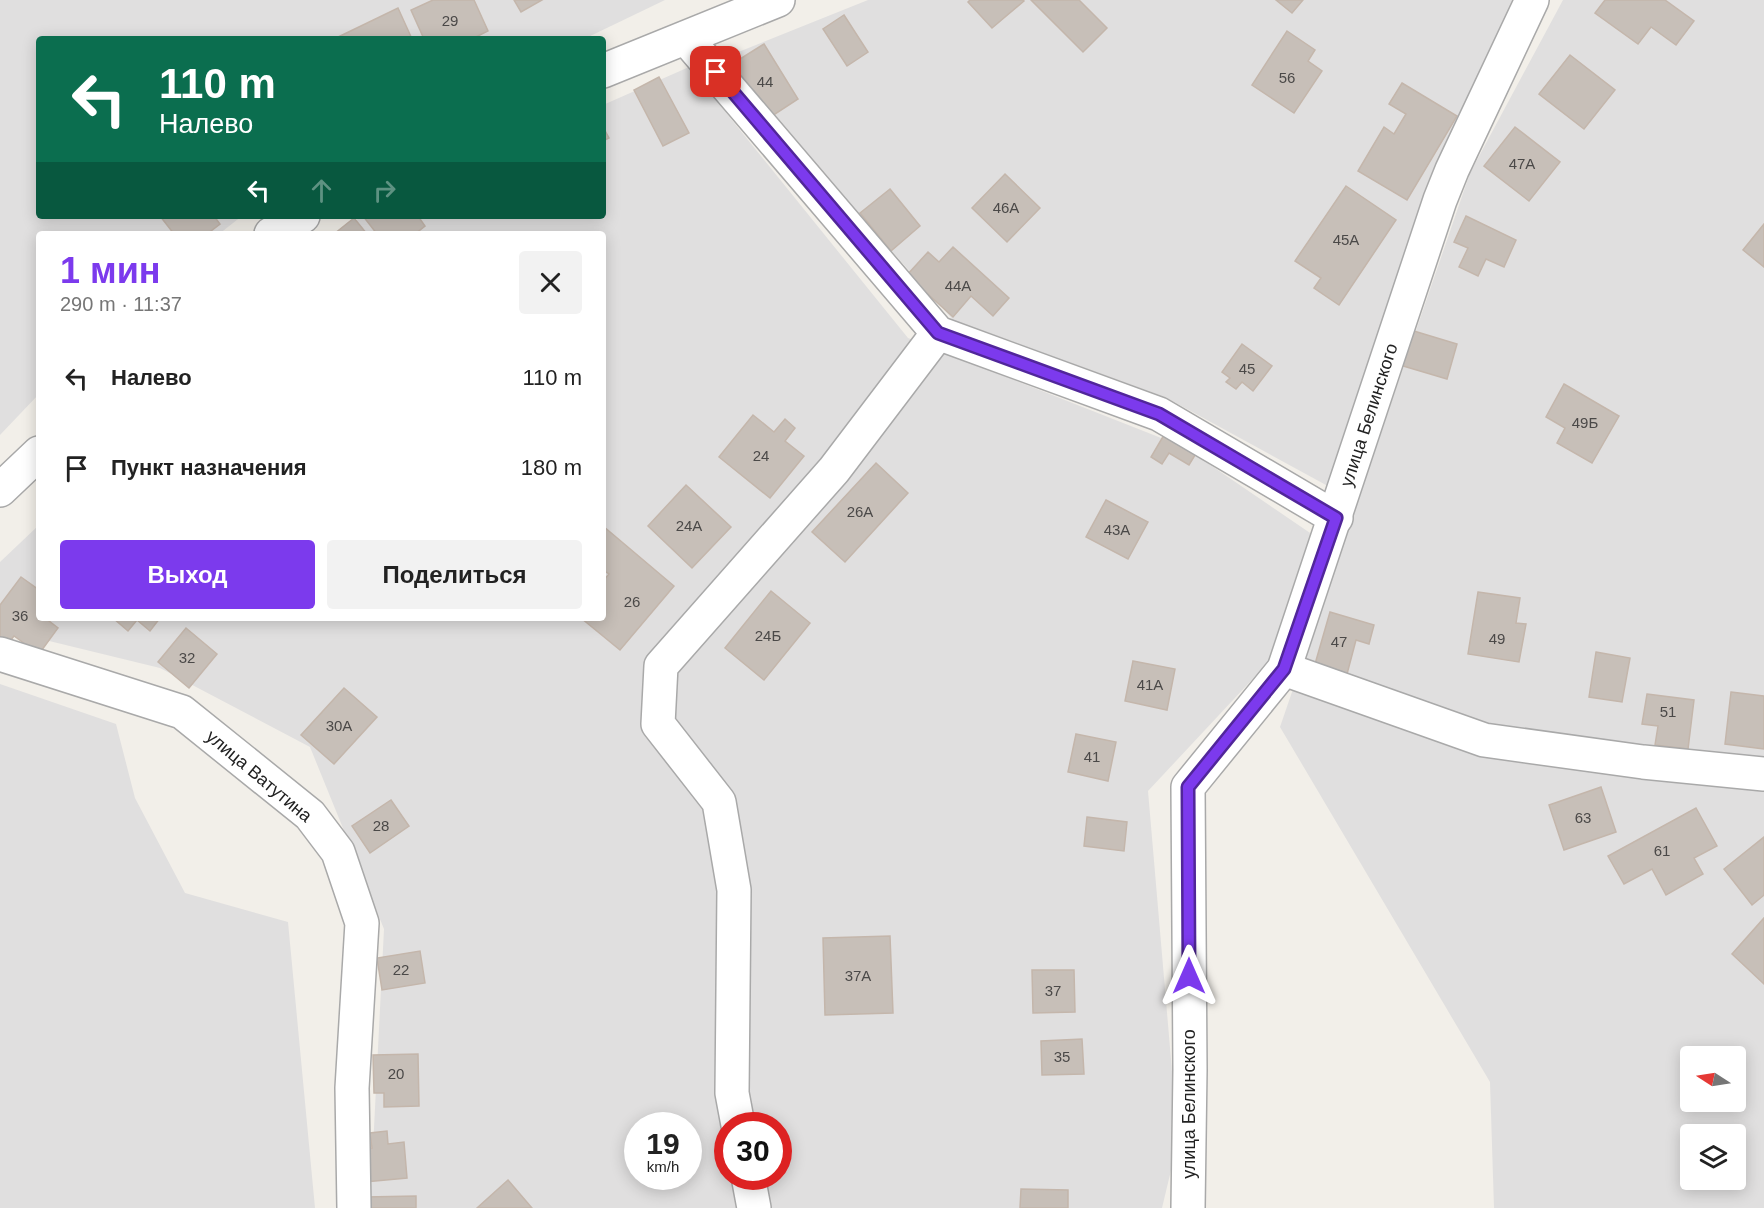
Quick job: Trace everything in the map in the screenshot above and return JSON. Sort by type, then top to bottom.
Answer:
[{"type":"street","points":[[606,70],[778,0]]},
{"type":"street","name":"улица Белинского","points":[[1188,1208],[1190,1070],[1188,787],[1284,669],[1440,200],[1532,0]]},
{"type":"street","points":[[686,38],[938,333],[1159,414],[1336,518]]},
{"type":"street","points":[[276,231],[298,219]]},
{"type":"street","points":[[736,1112],[732,1093],[734,890],[719,802],[658,724],[661,666],[834,470],[938,333]]},
{"type":"street","points":[[0,490],[36,456]]},
{"type":"street","name":"улица Ватутина","points":[[0,654],[182,712],[310,815],[338,852],[362,923],[352,1088],[354,1208]]},
{"type":"street","points":[[1284,669],[1484,740],[1642,762],[1764,774]]},
{"type":"street","points":[[751,1190],[754,1208]]},
{"type":"shaded area","points":[[0,0],[665,0],[590,36],[36,36],[36,219],[238,219],[223,231],[36,231],[36,397],[0,435]]},
{"type":"shaded area","points":[[868,0],[1519,0],[1337,491],[1165,397],[953,320],[721,59]]},
{"type":"shaded area","points":[[1563,0],[1764,0],[1764,1208],[1494,1208],[1490,1082],[1280,727],[1470,173]]},
{"type":"shaded area","points":[[689,67],[908,338],[1184,447],[1316,537],[1277,653],[1148,791],[1178,1141],[1162,1208],[370,1208],[384,929],[310,747],[160,668],[0,629],[0,562],[36,528],[36,621],[606,621],[606,231],[345,231],[358,219],[606,219],[606,104]]},
{"type":"shaded area","points":[[0,684],[116,724],[135,798],[185,893],[288,922],[315,1208],[0,1208]]},
{"type":"building","points":[[433,0],[474,0],[488,31],[478,36],[423,36],[411,10]]},
{"type":"building","points":[[514,0],[542,0],[521,12]]},
{"type":"building","points":[[970,0],[1024,1],[992,28],[968,2]]},
{"type":"building","points":[[1031,0],[1079,0],[1107,28],[1083,52]]},
{"type":"building","points":[[1276,0],[1303,0],[1292,13]]},
{"type":"building","points":[[1605,0],[1665,0],[1694,21],[1676,45],[1651,27],[1638,44],[1595,13]]},
{"type":"building","points":[[398,8],[411,36],[340,36]]},
{"type":"building","points":[[844,15],[868,52],[847,66],[823,29]]},
{"type":"building","points":[[1287,31],[1315,50],[1308,61],[1322,71],[1294,113],[1252,85]]},
{"type":"building","points":[[764,44],[798,99],[766,120],[732,64]]},
{"type":"building","points":[[1570,55],[1615,90],[1584,129],[1539,94]]},
{"type":"building","points":[[659,77],[689,133],[663,146],[634,90]]},
{"type":"building","points":[[1402,83],[1457,116],[1407,200],[1358,171],[1384,127],[1394,134],[1406,114],[1389,104]]},
{"type":"building","points":[[1515,127],[1560,162],[1529,201],[1484,166]]},
{"type":"building","points":[[1005,174],[1040,208],[1007,242],[972,208]]},
{"type":"building","points":[[1346,186],[1396,220],[1339,305],[1314,288],[1321,278],[1295,261]]},
{"type":"building","points":[[890,189],[920,226],[891,251],[860,213]]},
{"type":"building","points":[[1466,216],[1516,240],[1504,267],[1486,259],[1478,276],[1459,267],[1468,248],[1454,242]]},
{"type":"building","points":[[162,219],[216,219],[220,224],[211,231],[172,231]]},
{"type":"building","points":[[355,219],[365,231],[338,231]]},
{"type":"building","points":[[365,219],[420,219],[425,226],[419,231],[375,231]]},
{"type":"building","points":[[1764,224],[1764,267],[1743,250]]},
{"type":"building","points":[[953,247],[1009,298],[993,316],[971,296],[953,317],[907,275],[928,252],[939,262]]},
{"type":"building","points":[[1404,328],[1457,344],[1447,379],[1393,363]]},
{"type":"building","points":[[1242,344],[1272,366],[1253,391],[1242,382],[1236,389],[1226,382],[1230,378],[1222,372]]},
{"type":"building","points":[[1564,384],[1619,416],[1592,463],[1557,443],[1565,428],[1546,417]]},
{"type":"building","points":[[753,415],[774,432],[785,419],[795,428],[785,441],[804,456],[770,498],[719,457]]},
{"type":"building","points":[[1168,428],[1200,447],[1189,465],[1169,453],[1162,464],[1151,457]]},
{"type":"building","points":[[876,463],[908,493],[845,562],[812,532]]},
{"type":"building","points":[[686,485],[731,527],[692,568],[648,526]]},
{"type":"building","points":[[1106,500],[1148,522],[1128,559],[1086,537]]},
{"type":"building","points":[[606,529],[674,586],[620,650],[585,621],[606,621],[606,578],[609,574],[606,572]]},
{"type":"building","points":[[21,577],[36,588],[36,621],[49,621],[58,628],[39,654],[14,636],[7,645],[0,640],[0,605]]},
{"type":"building","points":[[771,591],[810,623],[764,680],[725,648]]},
{"type":"building","points":[[1478,592],[1520,598],[1516,623],[1526,624],[1519,662],[1468,654]]},
{"type":"building","points":[[1330,612],[1374,625],[1369,644],[1356,640],[1347,674],[1315,664]]},
{"type":"building","points":[[116,621],[136,621],[128,631]]},
{"type":"building","points":[[138,621],[158,621],[150,631]]},
{"type":"building","points":[[186,628],[217,654],[189,688],[158,662]]},
{"type":"building","points":[[1596,652],[1630,658],[1622,702],[1589,697]]},
{"type":"building","points":[[1133,661],[1175,669],[1167,710],[1125,701]]},
{"type":"building","points":[[344,688],[377,717],[334,764],[301,735]]},
{"type":"building","points":[[1731,692],[1764,696],[1764,749],[1725,744]]},
{"type":"building","points":[[1647,694],[1694,700],[1688,749],[1655,745],[1658,726],[1642,724]]},
{"type":"building","points":[[1076,734],[1116,742],[1108,781],[1068,772]]},
{"type":"building","points":[[1601,787],[1616,832],[1564,850],[1549,805]]},
{"type":"building","points":[[391,800],[409,826],[370,853],[352,826]]},
{"type":"building","points":[[1696,808],[1717,846],[1694,858],[1703,874],[1666,895],[1652,869],[1624,884],[1608,856]]},
{"type":"building","points":[[1087,817],[1127,822],[1124,851],[1084,846]]},
{"type":"building","points":[[1764,837],[1764,895],[1752,905],[1724,869]]},
{"type":"building","points":[[1764,918],[1764,984],[1732,954]]},
{"type":"building","points":[[890,936],[893,1013],[825,1015],[823,938]]},
{"type":"building","points":[[420,951],[425,983],[382,990],[377,958]]},
{"type":"building","points":[[1032,970],[1074,970],[1075,1012],[1033,1013]]},
{"type":"building","points":[[1082,1039],[1084,1074],[1042,1075],[1041,1041]]},
{"type":"building","points":[[418,1054],[419,1106],[384,1107],[384,1093],[374,1093],[373,1055]]},
{"type":"building","points":[[387,1131],[388,1144],[404,1142],[407,1178],[365,1182],[362,1149],[372,1148],[370,1133]]},
{"type":"building","points":[[508,1180],[532,1208],[477,1208]]},
{"type":"building","points":[[1021,1189],[1068,1190],[1068,1208],[1020,1208]]},
{"type":"building","points":[[416,1196],[416,1208],[365,1208],[365,1197]]},
{"type":"route","points":[[716,72],[938,333],[1159,414],[1336,518],[1284,669],[1188,787],[1189,976]]}]
